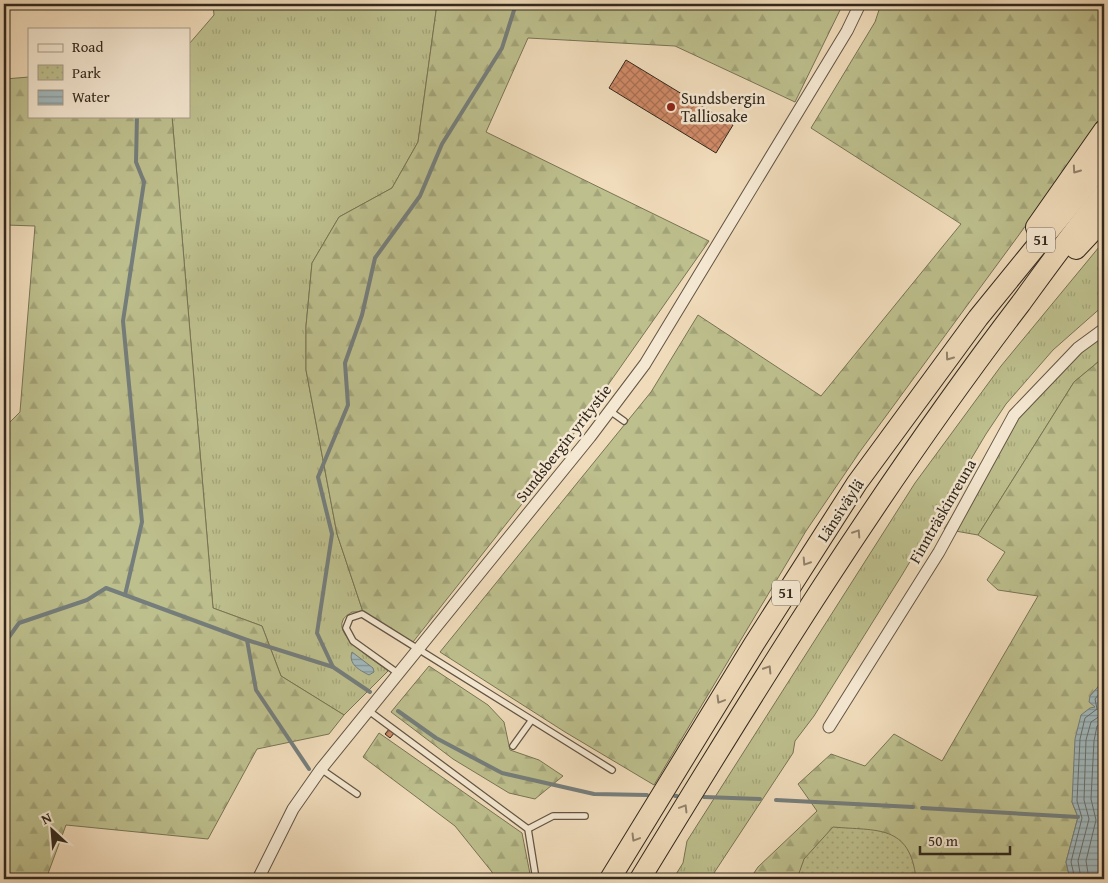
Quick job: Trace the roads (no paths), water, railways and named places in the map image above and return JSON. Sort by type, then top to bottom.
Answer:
[{"type":"highway","points":[[978,318],[1024,244],[1104,130]]},
{"type":"highway","name":"Länsiväylä","points":[[610,879],[754,644],[857,483],[978,318],[1104,163]]},
{"type":"highway","name":"Länsiväylä","points":[[640,879],[770,667],[877,503],[993,339],[1104,194]]},
{"type":"highway","points":[[993,339],[1104,219]]},
{"type":"street","name":"Sundsbergin yritystie","points":[[258,879],[293,809],[321,769],[610,411],[645,364],[847,31],[860,4]]},
{"type":"street","name":"Finnträskinreuna","points":[[829,727],[939,552],[1014,416],[1078,348],[1104,329]]},
{"type":"lane","points":[[610,411],[624,421]]},
{"type":"lane","points":[[399,674],[353,641],[346,628],[350,618],[362,614],[612,770]]},
{"type":"lane","points":[[369,711],[528,829],[536,879]]},
{"type":"lane","points":[[513,746],[531,721]]},
{"type":"lane","points":[[321,769],[358,794]]},
{"type":"lane","points":[[528,829],[554,816],[585,816]]},
{"type":"water","points":[[352,652],[373,668],[374,672],[369,675],[355,666],[351,656]]},
{"type":"water","points":[[1104,680],[1104,879],[1070,879],[1066,862],[1078,817],[1072,802],[1075,739],[1081,715],[1090,708],[1095,707],[1089,702],[1090,696]]},
{"type":"waterway","points":[[370,692],[333,667],[317,633],[332,534],[318,477],[348,405],[345,363],[362,315],[375,258],[420,196],[442,144],[502,48],[516,4]]},
{"type":"waterway","points":[[125,595],[142,522],[123,321],[144,182],[136,162],[137,118]]},
{"type":"waterway","points":[[4,644],[19,623],[87,600],[106,588],[247,640],[333,667]]},
{"type":"waterway","points":[[247,640],[256,690],[309,769]]},
{"type":"waterway","points":[[398,711],[436,738],[502,773],[594,794],[647,795]]},
{"type":"waterway","points":[[704,797],[760,799]]},
{"type":"waterway","points":[[776,800],[913,807]]},
{"type":"waterway","points":[[922,808],[1078,817]]},
{"type":"place","name":"Sundsbergin Talliosake","points":[[671,107]]}]
